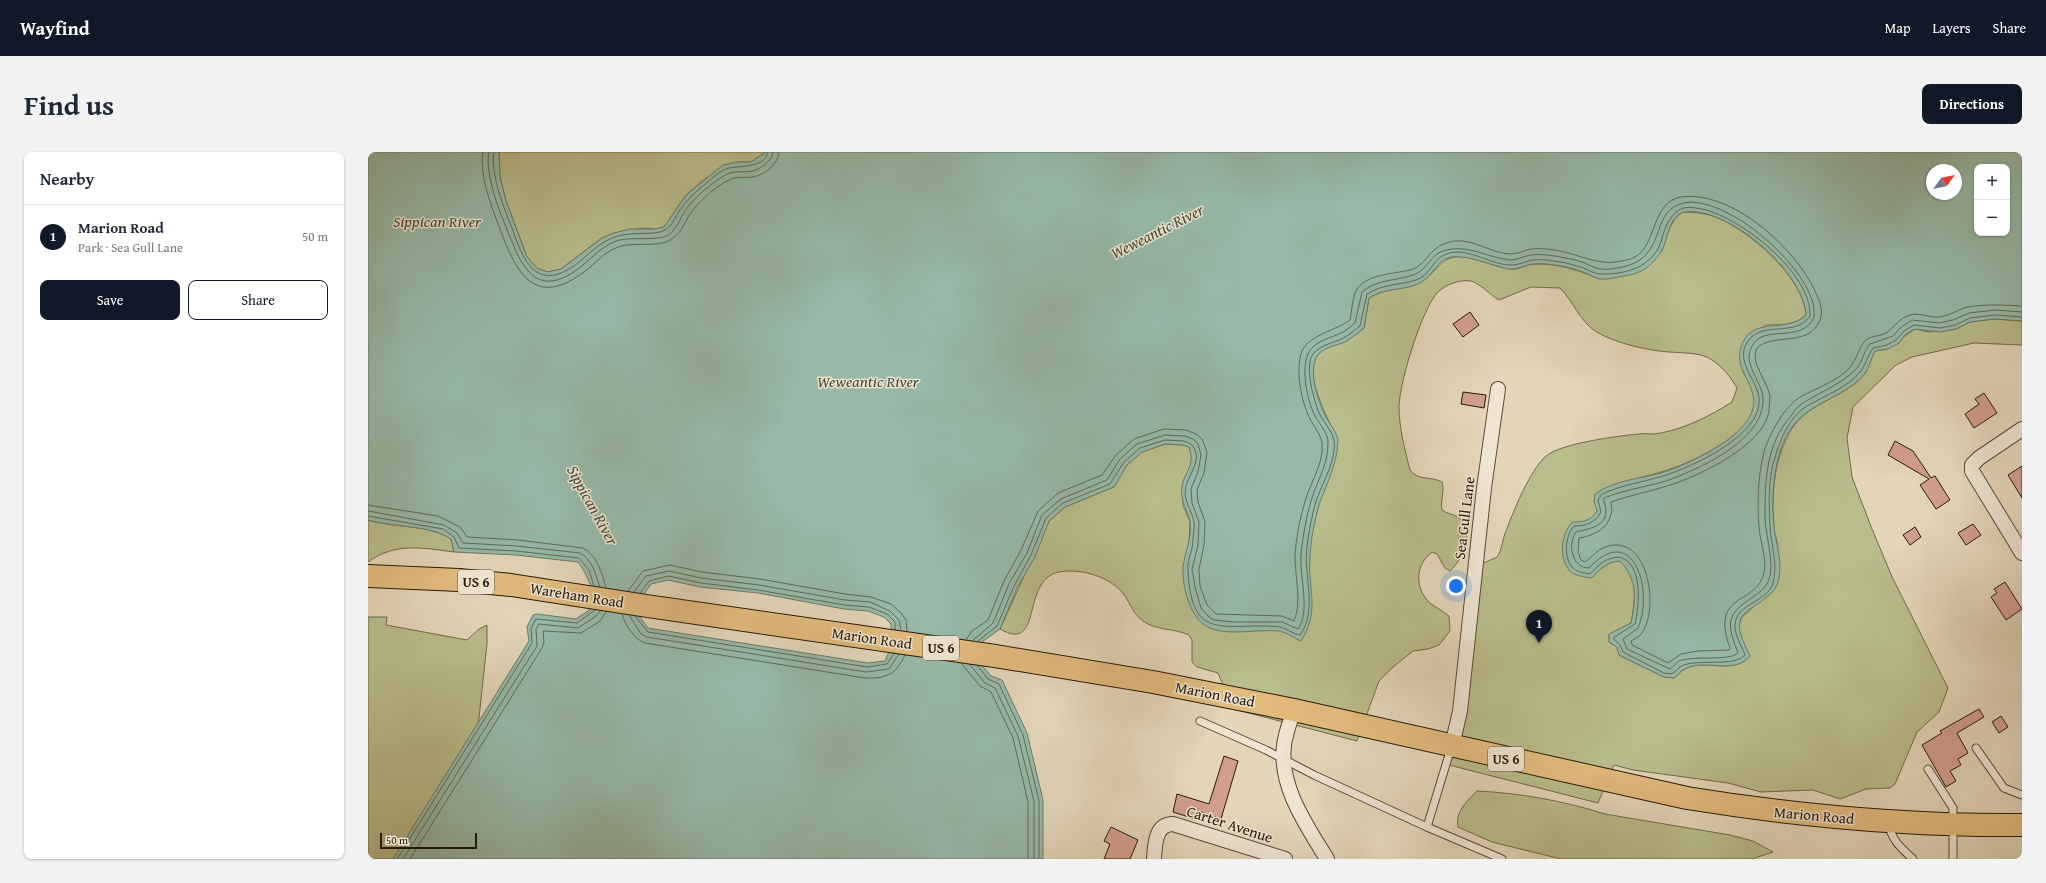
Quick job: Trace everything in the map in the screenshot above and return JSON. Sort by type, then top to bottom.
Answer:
[{"type":"main road","name":"Wareham Road","points":[[368,576],[459,580],[511,585],[584,597],[785,625]]},
{"type":"main road","name":"Marion Road","points":[[785,625],[994,656],[1153,682],[1294,710],[1687,798],[1755,809],[1888,822],[2022,825]]},
{"type":"street","name":"Sea Gull Lane","points":[[1452,746],[1460,711],[1484,488],[1498,389]]},
{"type":"street","points":[[2022,429],[1979,458],[1972,466],[1972,471],[2022,553]]},
{"type":"street","points":[[1294,710],[1285,736],[1284,759],[1291,793],[1327,859]]},
{"type":"street","name":"Carter Avenue","points":[[1154,859],[1159,832],[1165,826],[1173,824],[1285,859]]},
{"type":"lane","points":[[1200,721],[1427,827],[1502,859]]},
{"type":"lane","points":[[1427,827],[1452,746]]},
{"type":"lane","points":[[1976,748],[2004,788],[2022,795]]},
{"type":"lane","points":[[1928,769],[1953,808],[1953,859]]},
{"type":"lane","points":[[1888,822],[1890,833],[1898,845],[1913,859]]},
{"type":"shaded area","points":[[499,152],[766,152],[751,162],[738,162],[706,178],[686,195],[664,227],[655,229],[644,228],[614,233],[602,238],[561,269],[548,272],[537,269],[527,257],[506,201],[500,177]]},
{"type":"shaded area","points":[[1683,212],[1713,216],[1742,231],[1757,243],[1785,270],[1803,300],[1806,315],[1792,323],[1765,325],[1742,370],[1752,389],[1755,405],[1754,411],[1748,421],[1739,431],[1714,449],[1699,457],[1661,472],[1620,483],[1602,517],[1592,578],[1604,566],[1611,562],[1620,560],[1631,572],[1634,585],[1634,604],[1631,623],[1609,635],[1609,642],[1617,647],[1619,655],[1664,677],[1674,678],[1683,670],[1691,666],[1735,665],[1743,662],[1750,656],[1741,637],[1739,625],[1743,616],[1756,601],[1777,556],[1778,545],[1774,530],[1773,514],[1775,475],[1787,438],[1793,427],[1800,419],[1817,406],[1846,390],[1863,376],[1875,351],[1897,343],[1915,329],[1929,332],[1956,329],[1970,322],[1995,319],[2022,321],[2022,345],[1974,343],[1912,357],[1896,365],[1853,407],[1847,438],[1852,477],[1893,579],[1948,688],[1939,712],[1917,732],[1895,784],[1890,788],[1866,789],[1840,799],[1813,790],[1761,792],[1728,783],[1633,770],[1614,765],[1598,803],[1445,764],[1460,686],[1473,568],[1497,557],[1517,504],[1534,471],[1540,463],[1546,456],[1564,447],[1618,436],[1658,434],[1689,425],[1732,402],[1737,388],[1722,368],[1707,357],[1696,354],[1659,351],[1634,346],[1602,335],[1585,322],[1560,288],[1531,287],[1499,300],[1475,282],[1458,282],[1441,289],[1425,313],[1412,347],[1403,382],[1399,407],[1400,423],[1410,470],[1417,476],[1442,482],[1442,510],[1459,518],[1464,523],[1466,530],[1465,545],[1459,560],[1450,571],[1445,568],[1437,554],[1432,552],[1426,557],[1422,564],[1419,584],[1425,598],[1449,616],[1450,631],[1439,645],[1428,649],[1413,651],[1379,681],[1357,741],[1233,709],[1218,673],[1197,667],[1192,662],[1192,640],[1189,635],[1160,628],[1143,621],[1135,613],[1119,589],[1095,575],[1077,571],[1068,571],[1059,572],[1047,578],[1040,588],[1028,624],[1022,632],[1014,634],[1000,629],[1049,521],[1065,507],[1113,487],[1127,465],[1142,452],[1165,444],[1183,445],[1189,447],[1192,456],[1190,469],[1182,487],[1183,505],[1190,522],[1189,544],[1183,568],[1186,589],[1335,433],[1318,395],[1313,374],[1313,364],[1316,357],[1322,351],[1346,341],[1364,328],[1369,298],[1389,290],[1419,283],[1428,277],[1444,261],[1454,257],[1468,257],[1511,269],[1517,269],[1532,264],[1560,266],[1600,279],[1662,251],[1667,234],[1672,224]]},
{"type":"shaded area","points":[[368,520],[442,534],[451,539],[454,552],[420,548],[399,549],[388,551],[368,562]]},
{"type":"shaded area","points":[[368,617],[387,617],[386,625],[467,640],[479,629],[487,625],[487,644],[477,736],[408,859],[368,859]]},
{"type":"shaded area","points":[[1477,791],[1542,798],[1605,814],[1730,835],[1753,841],[1773,852],[1752,859],[1561,859],[1492,842],[1458,827],[1458,816],[1460,812]]},
{"type":"water","name":"Weweantic River","points":[[368,152],[499,152],[500,177],[506,201],[527,257],[537,268],[548,272],[561,269],[602,238],[614,233],[630,229],[655,229],[664,227],[686,195],[723,165],[738,162],[751,162],[766,152],[2022,152],[2022,321],[1995,319],[1970,322],[1956,329],[1940,332],[1915,329],[1906,334],[1899,343],[1888,349],[1875,351],[1863,376],[1853,385],[1809,411],[1790,429],[1783,443],[1777,463],[1773,495],[1774,527],[1780,565],[1779,580],[1773,592],[1744,614],[1741,619],[1741,635],[1750,656],[1743,662],[1736,665],[1691,666],[1683,670],[1674,678],[1664,677],[1619,655],[1617,647],[1609,642],[1609,634],[1631,623],[1634,606],[1634,590],[1630,575],[1620,561],[1604,566],[1592,578],[1576,575],[1569,570],[1563,558],[1562,552],[1566,533],[1572,522],[1586,520],[1595,514],[1597,511],[1594,501],[1595,494],[1602,489],[1619,483],[1661,473],[1680,466],[1711,451],[1736,433],[1748,419],[1753,406],[1753,395],[1741,364],[1740,353],[1744,340],[1750,333],[1757,329],[1791,323],[1806,315],[1802,298],[1792,280],[1778,262],[1761,245],[1742,231],[1722,220],[1702,213],[1685,212],[1679,214],[1669,229],[1661,252],[1649,266],[1634,274],[1609,279],[1600,279],[1578,270],[1557,265],[1535,264],[1509,269],[1468,258],[1452,257],[1442,261],[1427,278],[1418,284],[1406,288],[1382,292],[1369,298],[1364,328],[1347,341],[1322,351],[1318,354],[1314,365],[1313,372],[1317,396],[1327,419],[1338,438],[1338,441],[1334,464],[1316,515],[1310,567],[1312,609],[1307,630],[1301,641],[1279,631],[1225,632],[1217,630],[1203,624],[1192,610],[1186,593],[1183,575],[1183,567],[1189,539],[1190,522],[1183,502],[1182,487],[1191,459],[1189,447],[1183,445],[1165,444],[1142,452],[1127,465],[1114,487],[1065,507],[1049,521],[1035,557],[1017,588],[1000,629],[982,642],[974,656],[991,676],[1002,680],[1027,733],[1043,800],[1043,859],[393,859],[529,641],[527,627],[533,615],[537,614],[576,619],[591,609],[593,597],[588,578],[578,562],[516,555],[454,552],[451,539],[442,534],[368,520]],"holes":[[[668,580],[700,587],[758,593],[844,609],[868,611],[884,617],[891,624],[892,645],[885,661],[868,663],[648,628],[637,613],[640,600],[651,584]]]},
{"type":"building","points":[[1470,312],[1479,325],[1463,337],[1453,324]]},
{"type":"building","points":[[1463,392],[1486,395],[1484,408],[1461,404]]},
{"type":"building","points":[[1984,393],[1997,413],[1974,428],[1965,414],[1979,404],[1975,399]]},
{"type":"building","points":[[1895,441],[1913,451],[1931,478],[1935,476],[1950,500],[1936,509],[1920,485],[1929,479],[1888,455]]},
{"type":"building","points":[[2022,466],[2022,498],[2008,475]]},
{"type":"building","points":[[1973,524],[1981,535],[1966,545],[1958,533]]},
{"type":"building","points":[[1915,527],[1921,537],[1910,545],[1903,535]]},
{"type":"building","points":[[2005,582],[2022,609],[2006,620],[1991,597],[1997,593],[1994,589]]},
{"type":"building","points":[[1979,709],[1984,717],[1957,733],[1968,753],[1958,759],[1961,765],[1950,771],[1956,781],[1946,787],[1922,745],[1942,733],[1940,731]]},
{"type":"building","points":[[2001,716],[2008,727],[1999,733],[1992,722]]},
{"type":"building","points":[[1224,756],[1238,761],[1221,819],[1201,812],[1198,820],[1173,812],[1177,794],[1209,804]]},
{"type":"building","points":[[1111,827],[1138,840],[1130,859],[1104,859],[1110,844],[1104,841]]},
{"type":"place","name":"Marion Road","points":[[1539,643]]},
{"type":"water label","name":"Sippican River","points":[[437,221]]},
{"type":"water label","name":"Sippican River","points":[[593,505]]}]
